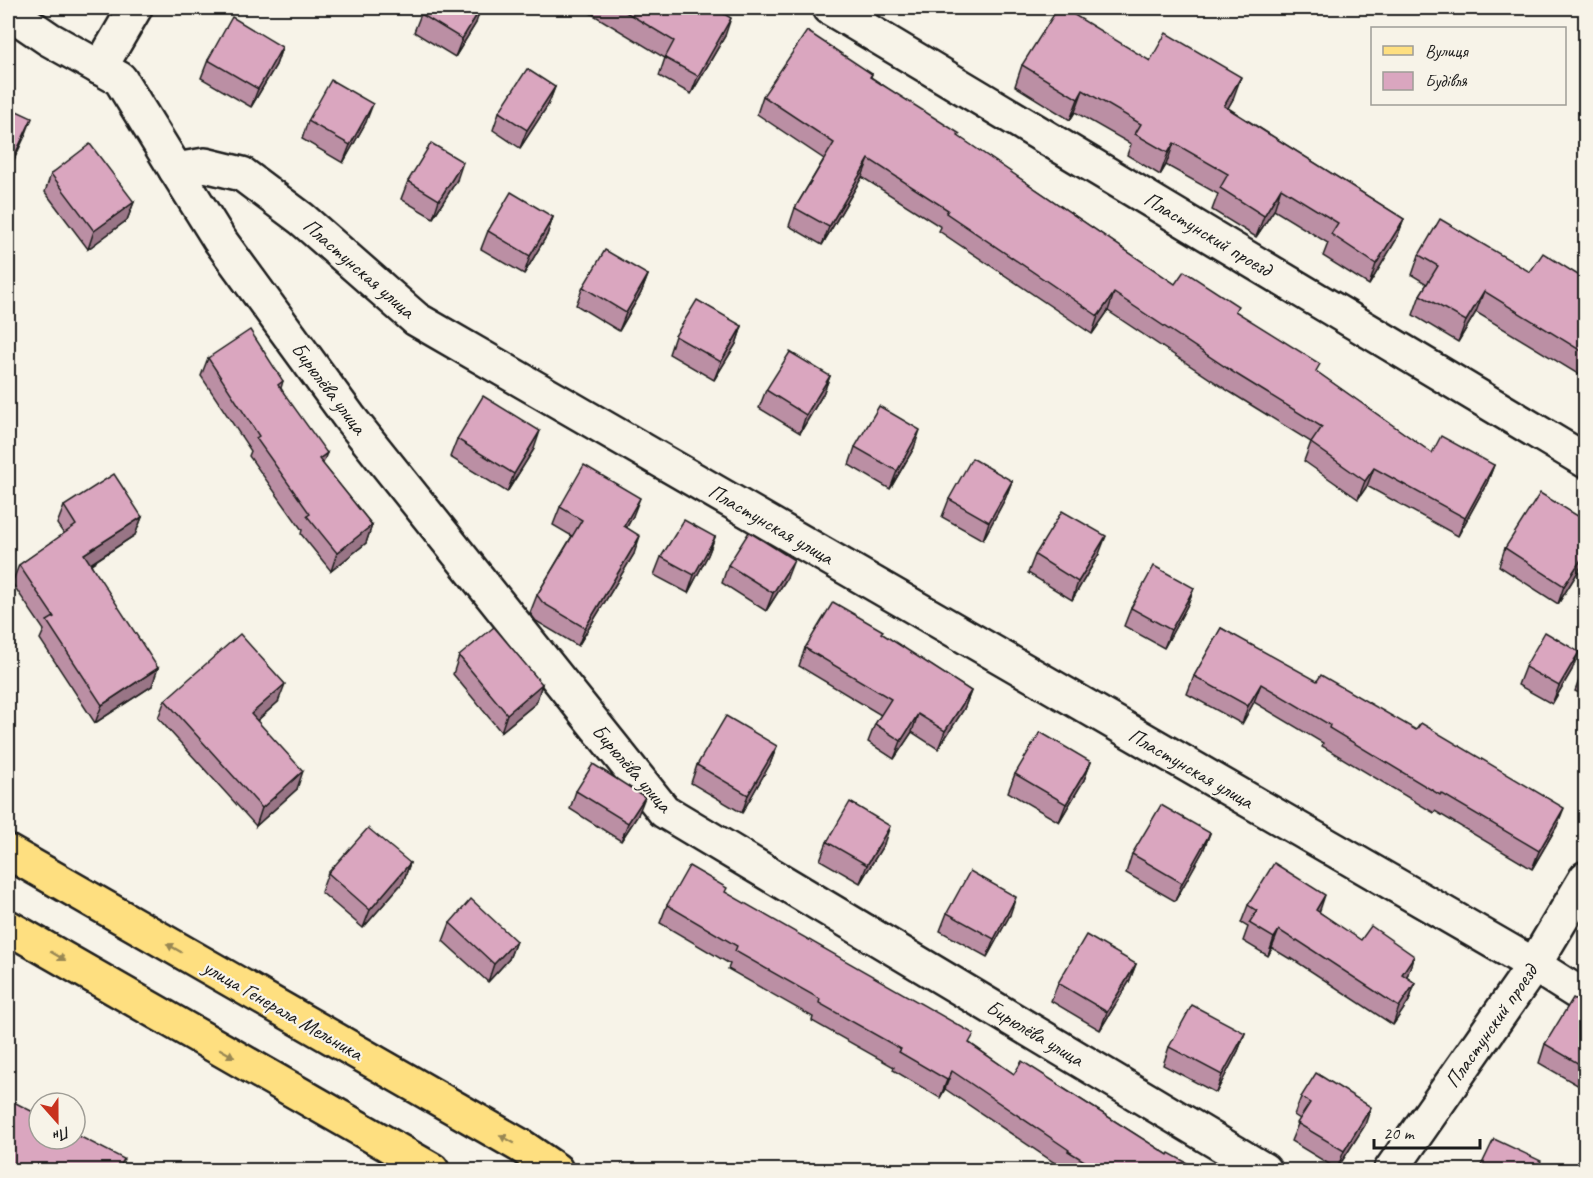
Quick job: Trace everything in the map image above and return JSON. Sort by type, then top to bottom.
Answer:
[{"type":"main road","name":"улица Генерала Мельника","points":[[8,852],[520,1146],[556,1170]]},
{"type":"main road","points":[[8,927],[432,1170]]},
{"type":"street","points":[[100,68],[135,8]]},
{"type":"street","name":"Пластунский проезд","points":[[830,8],[1586,461]]},
{"type":"street","points":[[8,11],[49,39],[120,80],[176,170]]},
{"type":"street","name":"Пластунская улица","points":[[176,170],[205,165],[242,174],[302,219],[416,318],[1533,965],[1586,998]]},
{"type":"street","name":"Бирюлёва улица","points":[[176,170],[219,239],[349,417],[664,811],[1264,1170]]},
{"type":"street","name":"Пластунский проезд","points":[[1391,1170],[1533,965],[1586,878]]},
{"type":"building","points":[[425,8],[481,8],[462,39],[421,14]]},
{"type":"building","points":[[619,8],[714,8],[731,18],[698,76],[665,58],[674,41]]},
{"type":"building","points":[[1058,8],[1063,8],[1150,61],[1166,33],[1241,77],[1224,106],[1404,219],[1376,264],[1331,234],[1338,223],[1281,188],[1264,216],[1220,188],[1228,174],[1174,143],[1168,153],[1135,134],[1141,124],[1083,90],[1078,99],[1022,65]]},
{"type":"building","points":[[232,17],[282,47],[258,89],[208,60]]},
{"type":"building","points":[[807,31],[872,74],[870,77],[960,134],[958,136],[1175,284],[1184,271],[1238,306],[1235,311],[1320,364],[1316,371],[1432,453],[1441,436],[1494,465],[1465,518],[1374,468],[1365,481],[1311,443],[1322,427],[1236,374],[1114,293],[1098,316],[946,213],[948,210],[869,159],[829,227],[795,208],[834,143],[763,96]]},
{"type":"building","points":[[527,69],[555,87],[527,130],[499,112]]},
{"type":"building","points":[[331,80],[373,104],[350,145],[308,121]]},
{"type":"building","points":[[8,107],[32,118],[8,169]]},
{"type":"building","points":[[431,143],[463,162],[439,200],[408,181]]},
{"type":"building","points":[[90,144],[134,202],[94,231],[51,174]]},
{"type":"building","points":[[511,192],[553,217],[530,256],[488,231]]},
{"type":"building","points":[[1440,219],[1530,272],[1543,253],[1586,280],[1586,354],[1484,291],[1466,321],[1420,295],[1438,266],[1419,255]]},
{"type":"building","points":[[605,250],[648,275],[626,313],[583,287]]},
{"type":"building","points":[[697,300],[742,326],[721,362],[675,336]]},
{"type":"building","points":[[250,330],[283,381],[278,385],[327,453],[319,459],[372,525],[337,553],[307,516],[310,514],[256,438],[259,436],[208,358]]},
{"type":"building","points":[[790,352],[830,376],[806,415],[766,390]]},
{"type":"building","points":[[483,396],[540,431],[514,474],[457,439]]},
{"type":"building","points":[[879,406],[920,430],[897,471],[855,447]]},
{"type":"building","points":[[972,458],[1012,481],[989,522],[949,499]]},
{"type":"building","points":[[584,465],[640,498],[624,526],[640,536],[585,628],[543,603],[537,595],[582,520],[560,507]]},
{"type":"building","points":[[114,474],[142,517],[84,554],[158,668],[102,705],[47,621],[54,617],[19,565],[76,525],[64,506]]},
{"type":"building","points":[[1540,493],[1586,521],[1586,552],[1564,586],[1505,548]]},
{"type":"building","points":[[1062,511],[1106,536],[1078,582],[1035,555]]},
{"type":"building","points":[[684,520],[715,537],[694,575],[661,557]]},
{"type":"building","points":[[749,532],[794,560],[773,593],[728,565]]},
{"type":"building","points":[[1154,566],[1194,588],[1171,630],[1131,608]]},
{"type":"building","points":[[833,602],[883,631],[881,633],[971,691],[945,731],[918,714],[901,741],[875,724],[891,699],[805,648]]},
{"type":"building","points":[[494,627],[542,684],[507,714],[459,656]]},
{"type":"building","points":[[1221,628],[1317,681],[1321,675],[1416,730],[1421,723],[1564,808],[1539,851],[1441,793],[1440,795],[1261,684],[1248,706],[1194,676]]},
{"type":"building","points":[[1545,632],[1579,652],[1559,686],[1525,667]]},
{"type":"building","points":[[240,634],[285,684],[251,714],[303,771],[262,808],[165,700]]},
{"type":"building","points":[[726,716],[777,746],[748,795],[697,765]]},
{"type":"building","points":[[1040,732],[1091,762],[1066,804],[1015,774]]},
{"type":"building","points":[[593,764],[645,797],[628,823],[576,791]]},
{"type":"building","points":[[850,802],[890,826],[867,865],[827,842]]},
{"type":"building","points":[[1161,805],[1210,833],[1182,883],[1132,854]]},
{"type":"building","points":[[368,828],[410,863],[370,910],[328,873]]},
{"type":"building","points":[[1274,863],[1325,895],[1316,910],[1361,940],[1371,926],[1414,956],[1402,974],[1415,983],[1399,1007],[1297,940],[1279,930],[1274,938],[1249,923],[1257,911],[1248,905]]},
{"type":"building","points":[[689,866],[727,888],[725,892],[974,1034],[969,1043],[1014,1074],[1022,1061],[1168,1155],[1169,1153],[1200,1170],[1099,1170],[952,1071],[947,1080],[899,1052],[901,1049],[819,1003],[820,999],[735,951],[737,946],[667,905]]},
{"type":"building","points":[[970,871],[1016,897],[994,939],[947,913]]},
{"type":"building","points":[[471,899],[516,941],[494,964],[450,923]]},
{"type":"building","points":[[1086,935],[1136,964],[1107,1012],[1058,983]]},
{"type":"building","points":[[1573,998],[1586,1005],[1586,1068],[1545,1044]]},
{"type":"building","points":[[1192,1005],[1245,1033],[1222,1075],[1169,1047]]},
{"type":"building","points":[[1316,1073],[1371,1107],[1344,1151],[1297,1123],[1310,1103],[1301,1097]]},
{"type":"building","points":[[8,1099],[27,1109],[27,1151],[87,1151],[87,1140],[124,1159],[118,1170],[8,1170]]},
{"type":"building","points":[[1494,1139],[1541,1161],[1536,1170],[1479,1170]]}]
